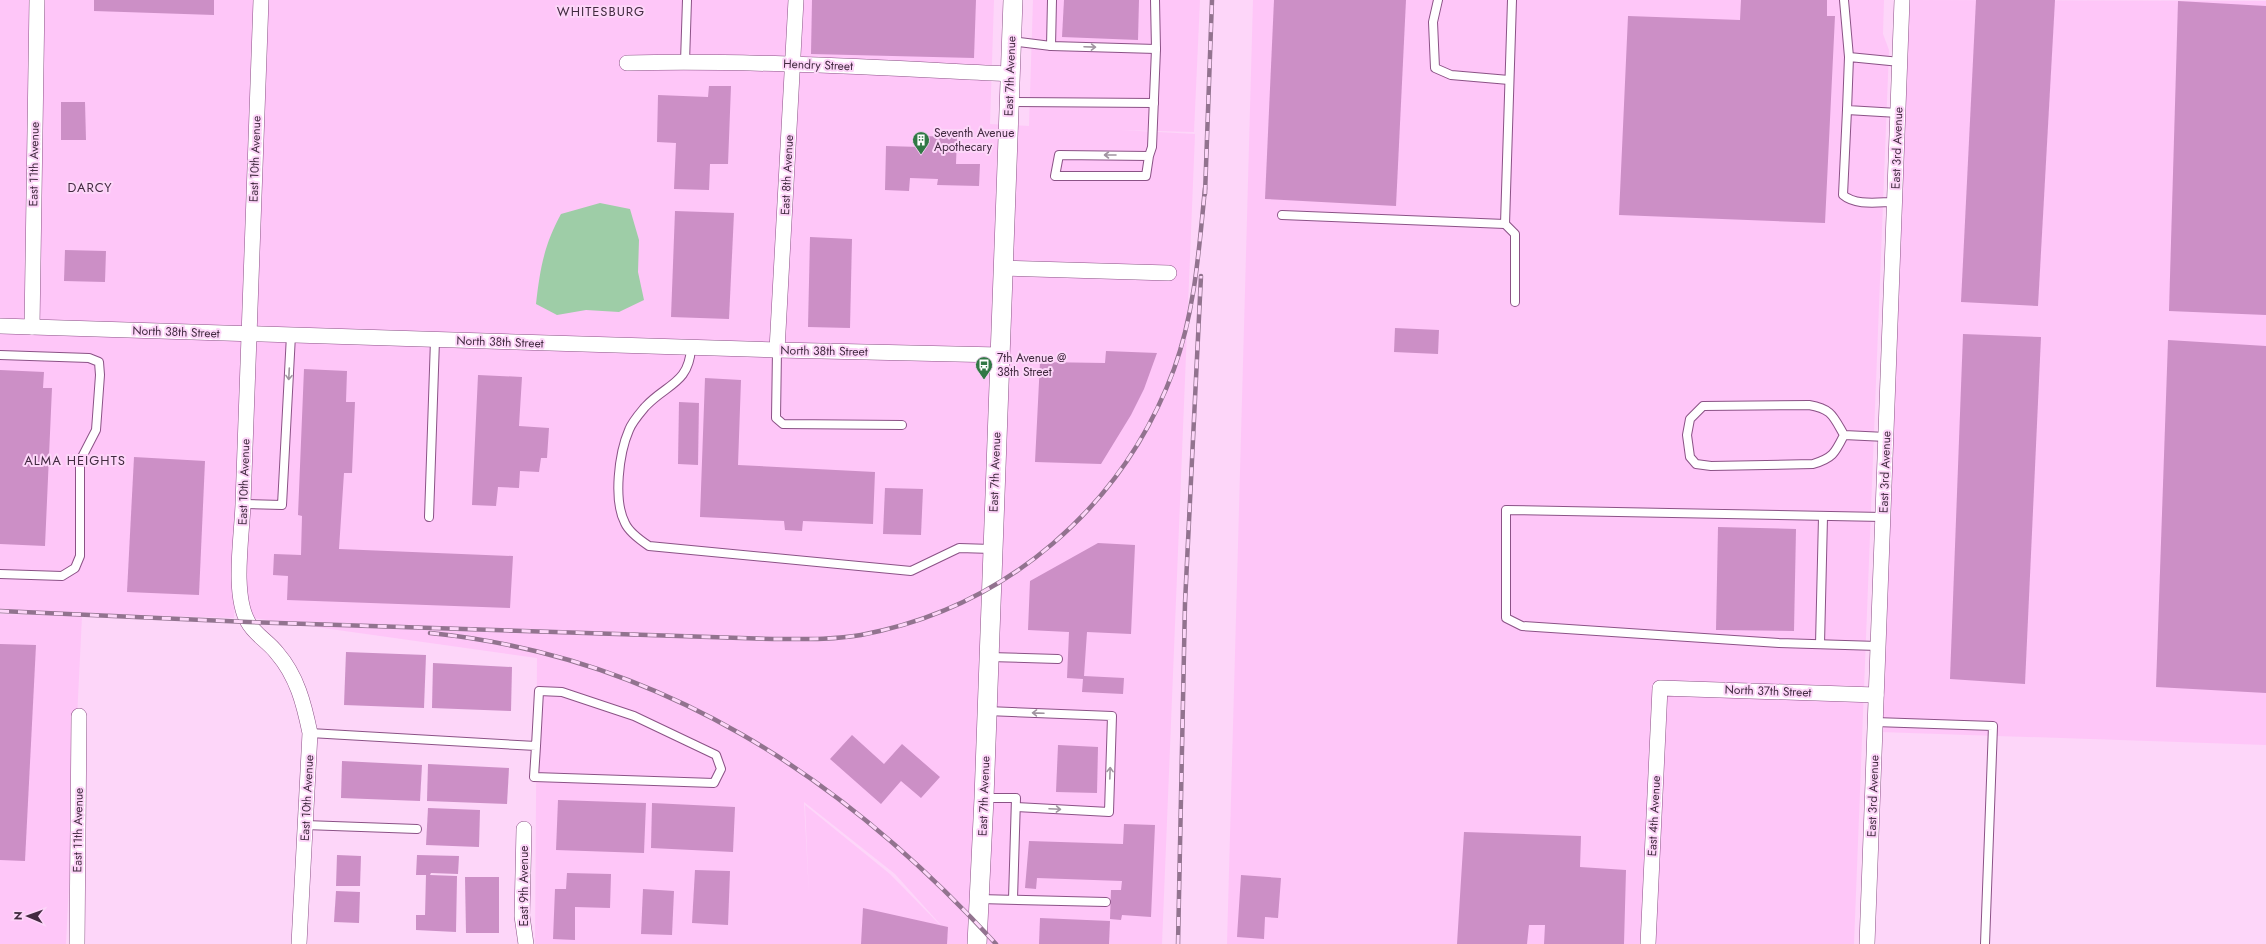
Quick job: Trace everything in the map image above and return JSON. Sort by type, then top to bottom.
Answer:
[{"type":"street","name":"East 11th Avenue","points":[[32,327],[37,0]]},
{"type":"street","name":"East 10th Avenue","points":[[261,0],[239,582],[248,622],[278,653],[295,679],[304,703],[310,734],[299,944]]},
{"type":"street","name":"East 8th Avenue","points":[[777,350],[796,0]]},
{"type":"street","name":"East 7th Avenue","points":[[977,944],[984,798],[1013,0]]},
{"type":"street","name":"East 3rd Avenue","points":[[1867,944],[1902,0]]},
{"type":"street","name":"Hendry Street","points":[[627,63],[685,62],[793,64],[1010,74]]},
{"type":"street","points":[[1003,268],[1169,273]]},
{"type":"street","name":"North 38th Street","points":[[0,326],[691,348],[1000,355]]},
{"type":"street","name":"North 37th Street","points":[[1660,688],[1876,695]]},
{"type":"street","name":"East 4th Avenue","points":[[1648,944],[1660,688]]},
{"type":"street","name":"East 11th Avenue","points":[[77,944],[79,716]]},
{"type":"street","name":"East 9th Avenue","points":[[524,829],[522,916],[526,944]]},
{"type":"lane","points":[[685,62],[687,0]]},
{"type":"lane","points":[[1051,46],[1052,0]]},
{"type":"lane","points":[[1149,156],[1059,155],[1055,176],[1146,176],[1152,147],[1156,49],[1155,0]]},
{"type":"lane","points":[[1438,0],[1432,22],[1435,68],[1451,76],[1509,80]]},
{"type":"lane","points":[[1505,224],[1512,0]]},
{"type":"lane","points":[[1844,0],[1850,58],[1843,195],[1849,200],[1856,202],[1895,202]]},
{"type":"lane","points":[[1012,41],[1051,46],[1156,49]]},
{"type":"lane","points":[[1850,58],[1900,62]]},
{"type":"lane","points":[[1009,102],[1154,103]]},
{"type":"lane","points":[[1847,110],[1898,113]]},
{"type":"lane","points":[[1282,216],[1505,224],[1515,234],[1514,302]]},
{"type":"lane","points":[[243,504],[282,505],[291,335]]},
{"type":"lane","points":[[429,517],[435,340]]},
{"type":"lane","points":[[691,348],[690,363],[685,373],[645,407],[629,429],[619,471],[619,506],[625,523],[635,536],[648,546],[911,571],[959,548],[992,549]]},
{"type":"lane","points":[[777,350],[776,418],[783,424],[902,425]]},
{"type":"lane","points":[[0,354],[89,358],[99,362],[100,375],[96,430],[80,461],[80,556],[75,568],[62,576],[0,574]]},
{"type":"lane","points":[[1809,405],[1824,408],[1833,414],[1844,435],[1835,454],[1826,460],[1813,464],[1711,466],[1696,464],[1690,457],[1687,435],[1690,419],[1703,406],[1809,405]]},
{"type":"lane","points":[[1844,435],[1886,437]]},
{"type":"lane","points":[[1878,646],[1820,644],[1522,626],[1506,618],[1506,510],[1883,517]]},
{"type":"lane","points":[[1820,644],[1823,517]]},
{"type":"lane","points":[[988,657],[1058,659]]},
{"type":"lane","points":[[539,690],[562,692],[634,716],[695,744],[716,756],[721,768],[714,783],[534,777],[536,746],[539,690]]},
{"type":"lane","points":[[986,711],[1112,716],[1109,812],[1016,807]]},
{"type":"lane","points":[[1876,722],[1993,726],[1984,944]]},
{"type":"lane","points":[[310,734],[536,746]]},
{"type":"lane","points":[[984,798],[1016,798],[1013,899]]},
{"type":"lane","points":[[305,825],[417,829]]},
{"type":"lane","points":[[979,898],[1106,902]]},
{"type":"shaded area","points":[[0,0],[258,0],[234,618],[0,611]]},
{"type":"shaded area","points":[[263,0],[994,0],[990,124],[1029,126],[1033,0],[1200,0],[1194,132],[1121,130],[1195,134],[1162,944],[535,944],[537,658],[245,617]],"holes":[[[804,802],[895,874],[948,933],[890,874],[805,805],[809,895]]]},
{"type":"shaded area","points":[[1253,0],[1884,0],[1883,34],[1889,50],[1854,944],[1227,944]]},
{"type":"shaded area","points":[[1905,0],[2266,1],[2266,745],[1880,732]]},
{"type":"shaded area","points":[[0,614],[82,616],[66,944],[0,944]]},
{"type":"green space","points":[[600,203],[630,209],[639,240],[638,272],[644,300],[619,312],[586,310],[557,315],[536,304],[541,268],[550,236],[561,214]]},
{"type":"building","points":[[94,0],[214,0],[214,15],[94,11]]},
{"type":"building","points":[[812,0],[976,0],[974,58],[811,54]]},
{"type":"building","points":[[1064,0],[1139,0],[1138,40],[1062,37]]},
{"type":"building","points":[[1274,0],[1406,0],[1396,206],[1265,199]]},
{"type":"building","points":[[1741,0],[1827,0],[1827,16],[1835,16],[1825,223],[1619,215],[1628,16],[1740,20]]},
{"type":"building","points":[[1976,0],[2055,0],[2038,306],[1961,302]]},
{"type":"building","points":[[2178,1],[2266,6],[2266,315],[2169,311]]},
{"type":"building","points":[[709,86],[731,86],[728,164],[710,164],[709,190],[674,189],[676,143],[657,142],[658,95],[708,97]]},
{"type":"building","points":[[61,102],[85,102],[86,140],[61,140]]},
{"type":"building","name":"Seventh Avenue Apothecary","points":[[921,136],[957,137],[956,164],[980,164],[979,186],[937,185],[938,179],[910,178],[909,191],[885,190],[886,146],[920,147]]},
{"type":"building","points":[[675,211],[734,213],[729,319],[671,317]]},
{"type":"building","points":[[810,237],[852,239],[850,328],[808,327]]},
{"type":"building","points":[[65,250],[106,251],[105,282],[64,281]]},
{"type":"building","points":[[1395,328],[1439,330],[1438,354],[1394,352]]},
{"type":"building","points":[[1963,334],[2041,337],[2025,684],[1950,679]]},
{"type":"building","points":[[2168,340],[2266,346],[2266,693],[2156,687]]},
{"type":"building","points":[[1106,351],[1157,353],[1144,389],[1131,415],[1101,464],[1035,462],[1040,362],[1105,363]]},
{"type":"building","points":[[304,369],[347,371],[346,402],[355,402],[352,473],[344,473],[339,549],[513,556],[510,608],[287,600],[288,576],[273,575],[274,554],[301,555],[302,516],[298,515]]},
{"type":"building","points":[[0,370],[44,372],[43,388],[52,388],[45,546],[0,544]]},
{"type":"building","points":[[478,375],[522,377],[519,426],[549,428],[547,458],[541,458],[539,472],[520,471],[519,488],[498,487],[496,506],[472,505]]},
{"type":"building","points":[[705,378],[741,380],[738,465],[875,472],[873,524],[803,521],[802,531],[785,530],[784,521],[700,517]]},
{"type":"building","points":[[679,402],[699,403],[698,465],[678,464]]},
{"type":"building","points":[[134,457],[205,461],[199,595],[127,592]]},
{"type":"building","points":[[885,488],[923,489],[921,535],[883,534]]},
{"type":"building","points":[[1718,527],[1796,529],[1794,631],[1716,630]]},
{"type":"building","points":[[1098,543],[1135,545],[1131,634],[1087,632],[1084,676],[1124,678],[1123,694],[1082,692],[1083,679],[1067,678],[1069,632],[1028,630],[1030,581]]},
{"type":"building","points":[[0,644],[36,645],[25,861],[0,860]]},
{"type":"building","points":[[346,652],[426,655],[424,708],[344,705]]},
{"type":"building","points":[[433,663],[512,667],[511,711],[432,708]]},
{"type":"building","points":[[852,735],[884,764],[902,744],[940,777],[921,798],[901,781],[881,804],[830,759]]},
{"type":"building","points":[[1058,745],[1098,747],[1097,793],[1056,792]]},
{"type":"building","points":[[342,761],[422,765],[420,801],[341,798]]},
{"type":"building","points":[[428,764],[509,768],[507,804],[427,801]]},
{"type":"building","points":[[558,800],[646,803],[644,853],[556,850]]},
{"type":"building","points":[[652,803],[735,807],[733,852],[651,848]]},
{"type":"building","points":[[428,808],[480,810],[479,847],[426,845]]},
{"type":"building","points":[[1124,824],[1155,825],[1151,917],[1122,915],[1121,920],[1110,919],[1111,890],[1121,890],[1122,881],[1037,878],[1036,889],[1025,888],[1029,841],[1123,844]]},
{"type":"building","points":[[1464,832],[1581,836],[1580,867],[1626,870],[1624,944],[1544,944],[1545,925],[1529,925],[1527,944],[1457,944]]},
{"type":"building","points":[[337,855],[361,856],[360,886],[336,886]]},
{"type":"building","points":[[417,855],[459,856],[458,874],[431,873],[430,875],[457,876],[456,932],[416,930],[416,915],[425,915],[426,875],[416,875]]},
{"type":"building","points":[[695,870],[730,871],[728,925],[692,923]]},
{"type":"building","points":[[567,873],[611,874],[610,908],[575,907],[575,940],[553,939],[555,889],[566,889]]},
{"type":"building","points":[[1241,875],[1281,878],[1278,918],[1265,917],[1264,939],[1237,937]]},
{"type":"building","points":[[465,877],[499,877],[499,933],[466,933]]},
{"type":"building","points":[[643,889],[674,891],[672,935],[641,934]]},
{"type":"building","points":[[336,891],[360,892],[359,923],[334,922]]},
{"type":"building","points":[[863,908],[948,927],[947,944],[861,944]]},
{"type":"building","points":[[1040,918],[1110,921],[1109,944],[1039,944]]},
{"type":"railway","points":[[1205,194],[1212,0]]},
{"type":"railway","points":[[0,611],[248,622],[773,639],[850,637],[914,621],[964,601],[1010,575],[1053,544],[1091,507],[1124,465],[1152,419],[1174,369],[1181,347],[1187,325],[1195,280],[1205,188]]},
{"type":"railway","points":[[1178,944],[1185,603],[1201,276]]},
{"type":"railway","points":[[430,633],[514,646],[594,668],[670,697],[742,734],[810,778],[875,828],[937,884],[996,944]]},
{"type":"place","name":"Seventh Avenue Apothecary","points":[[921,155]]},
{"type":"place","name":"7th Avenue @ 38th Street","points":[[984,380]]},
{"type":"district","name":"WHITESBURG","points":[[601,11]]},
{"type":"district","name":"DARCY","points":[[90,187]]},
{"type":"district","name":"ALMA HEIGHTS","points":[[75,460]]}]
